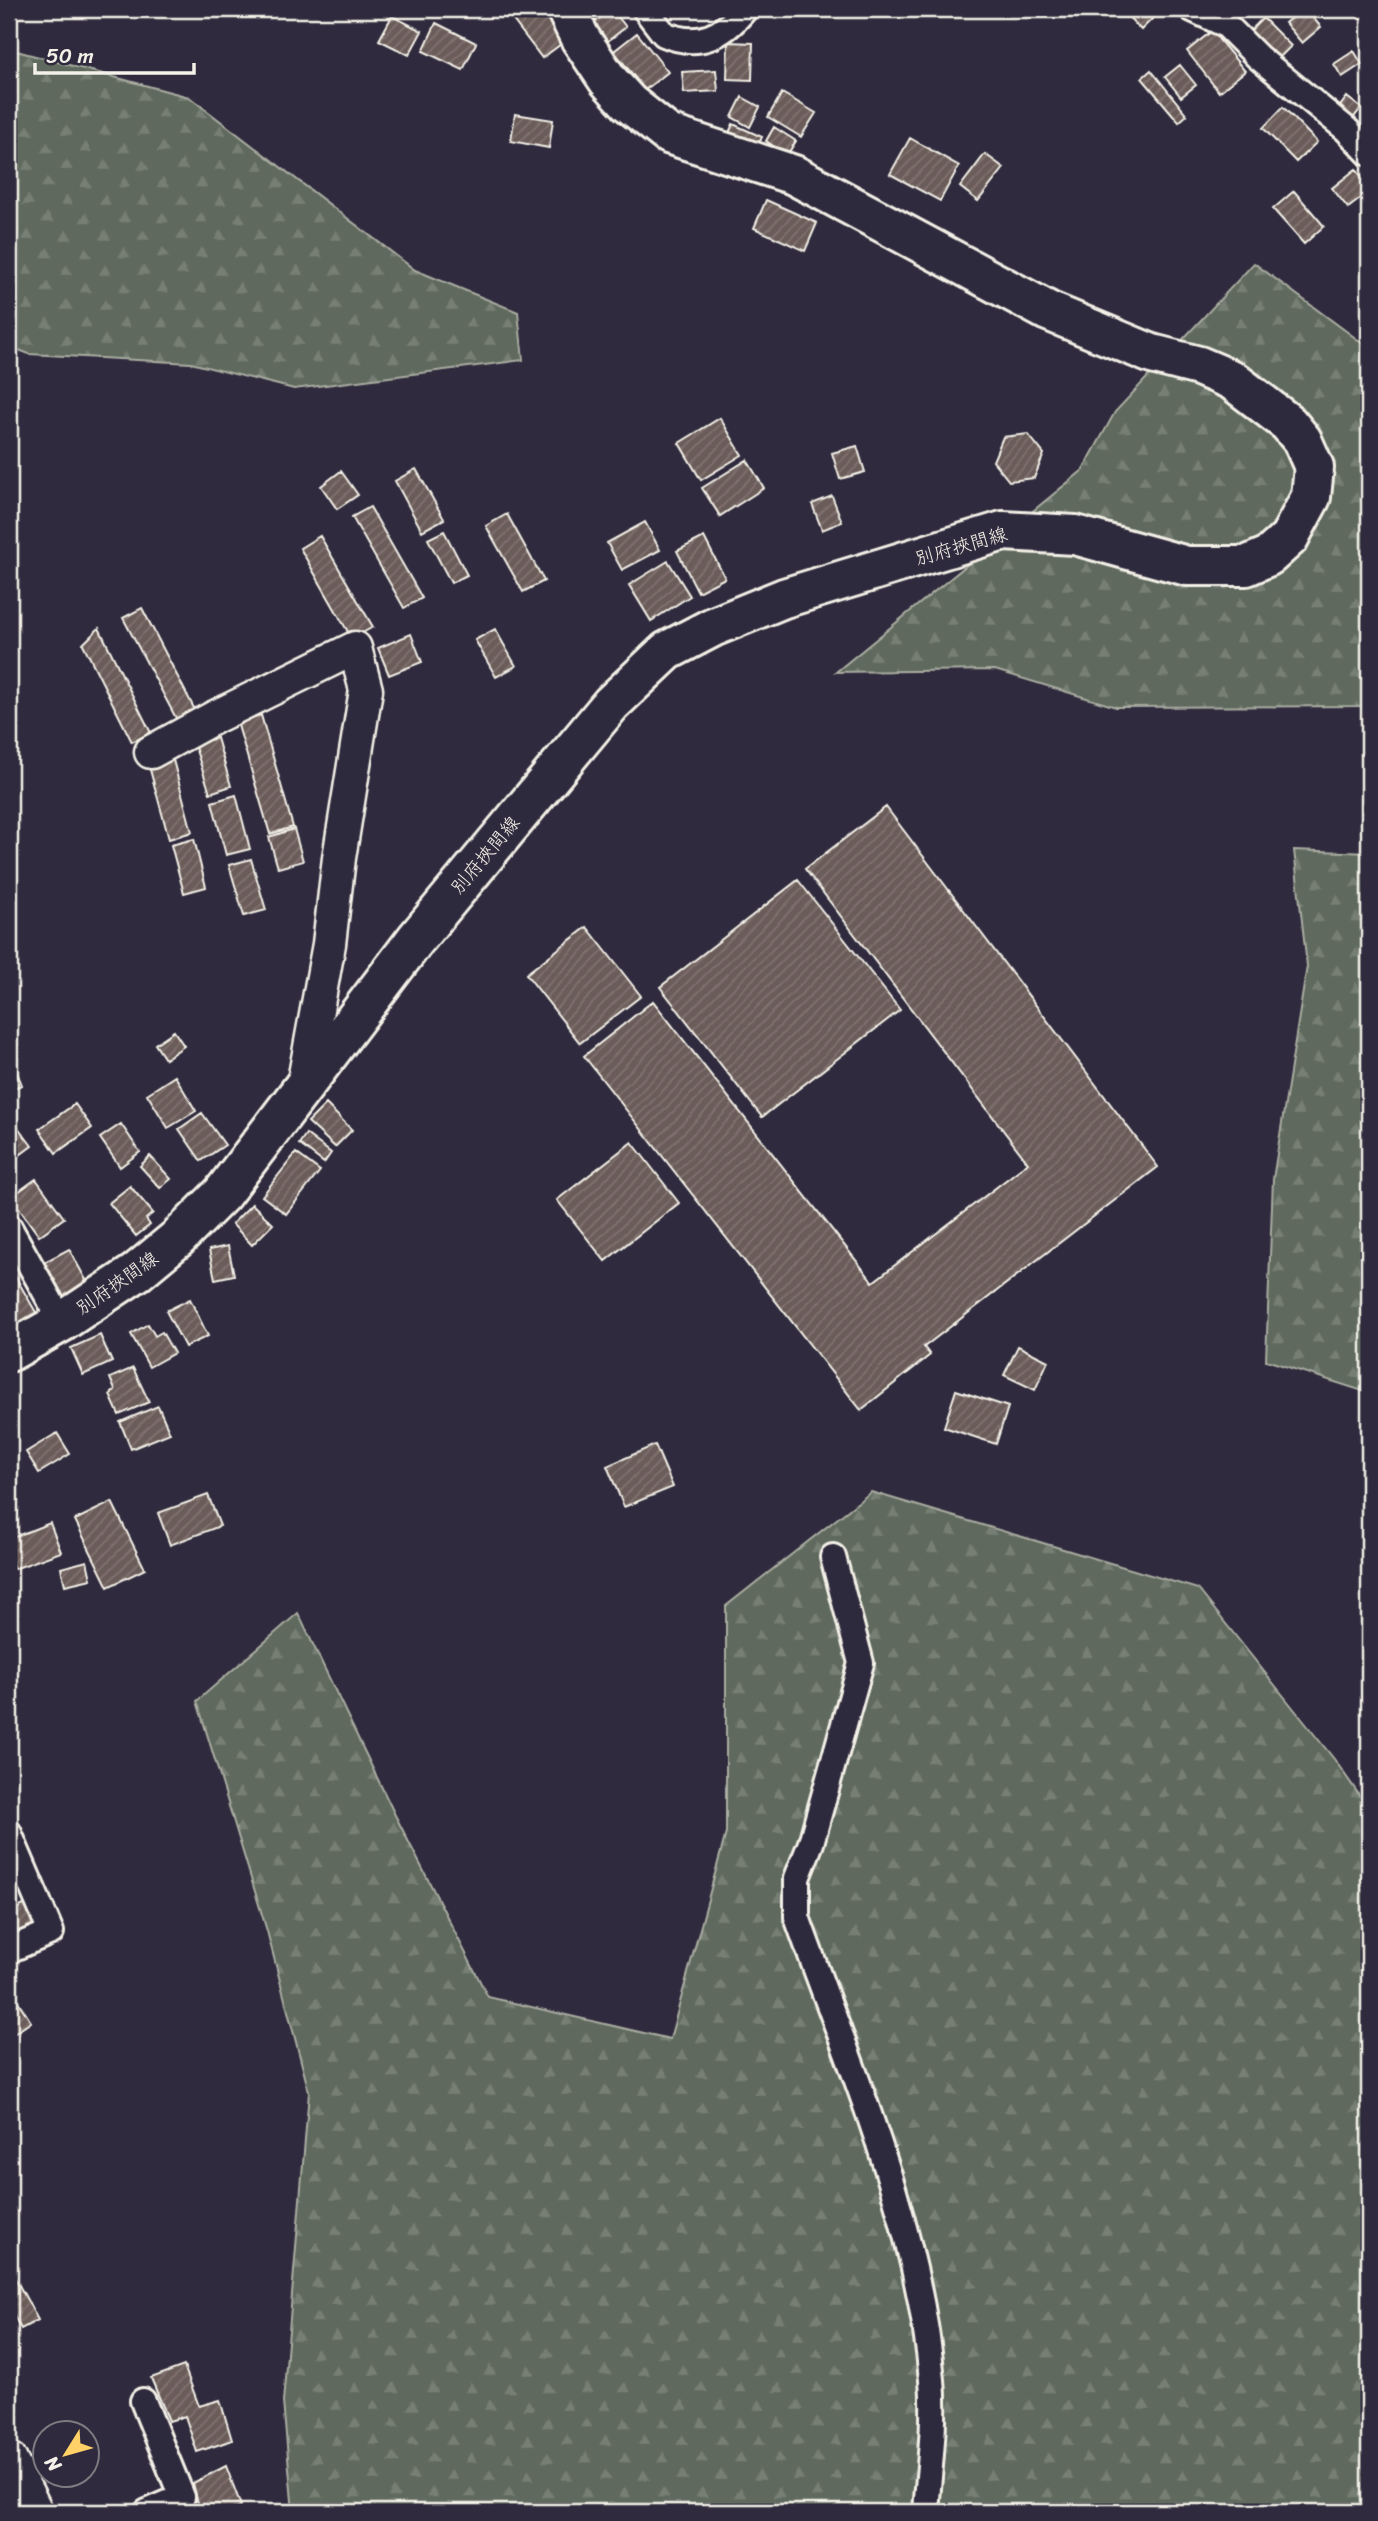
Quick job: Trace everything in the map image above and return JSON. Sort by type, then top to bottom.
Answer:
[{"type":"main road","name":"別府挾間線","points":[[9,1352],[62,1322],[137,1272],[193,1224],[222,1194],[416,939],[611,704],[651,664],[686,640],[784,597],[1003,531],[1075,535],[1187,566],[1246,566],[1269,556],[1289,538],[1311,497],[1314,467],[1302,440],[1267,405],[1232,380],[1199,366],[1152,354],[1048,311],[794,176],[685,142],[668,134],[629,103],[608,80],[580,38],[566,9]]},
{"type":"main road","points":[[10,2466],[35,2512]]},
{"type":"street","points":[[645,9],[664,34],[704,41],[720,34],[745,9]]},
{"type":"street","points":[[1192,9],[1226,25],[1258,57],[1346,129],[1369,153]]},
{"type":"street","points":[[151,752],[215,717],[355,648],[366,690],[339,858],[329,944],[303,1089]]},
{"type":"street","points":[[9,1227],[62,1322]]},
{"type":"street","points":[[833,1558],[861,1663],[811,1843],[797,1878],[797,1917],[893,2193],[922,2307],[933,2382],[926,2512]]},
{"type":"street","points":[[9,1833],[51,1932],[9,1950]]},
{"type":"street","points":[[143,2401],[181,2497],[147,2512]]},
{"type":"green space","points":[[9,49],[189,97],[415,270],[518,312],[523,360],[294,389],[191,363],[29,354],[9,346]]},
{"type":"green space","points":[[1254,263],[1369,348],[1369,706],[1116,707],[995,670],[836,672],[1083,470],[1115,412]]},
{"type":"green space","points":[[1294,850],[1369,853],[1369,1393],[1266,1360],[1273,1179],[1307,966]]},
{"type":"green space","points":[[871,1492],[1198,1589],[1334,1759],[1369,1809],[1369,2512],[293,2512],[283,2402],[309,2092],[267,1931],[197,1701],[298,1613],[395,1815],[488,1997],[670,2039],[726,1833],[726,1606]]},
{"type":"building","points":[[545,9],[568,39],[542,58],[506,11]]},
{"type":"building","points":[[612,9],[626,27],[604,44],[590,25]]},
{"type":"building","points":[[1147,9],[1154,17],[1141,30],[1122,10]]},
{"type":"building","points":[[1302,9],[1321,27],[1302,43],[1285,23]]},
{"type":"building","points":[[392,16],[422,31],[409,55],[379,40]]},
{"type":"building","points":[[1263,18],[1291,46],[1276,61],[1248,33]]},
{"type":"building","points":[[436,23],[476,43],[463,70],[423,51]]},
{"type":"building","points":[[1212,31],[1245,71],[1219,92],[1187,51]]},
{"type":"building","points":[[637,33],[668,72],[645,90],[614,51]]},
{"type":"building","points":[[728,42],[753,43],[752,80],[727,79]]},
{"type":"building","points":[[1354,51],[1362,64],[1342,77],[1334,64]]},
{"type":"building","points":[[1180,65],[1196,85],[1181,97],[1165,77]]},
{"type":"building","points":[[716,70],[718,91],[684,93],[682,72]]},
{"type":"building","points":[[1151,70],[1187,115],[1179,122],[1142,78]]},
{"type":"building","points":[[782,93],[816,113],[801,137],[768,117]]},
{"type":"building","points":[[742,97],[760,107],[750,127],[732,117]]},
{"type":"building","points":[[1347,97],[1361,108],[1349,124],[1335,113]]},
{"type":"building","points":[[1283,107],[1317,142],[1296,162],[1263,128]]},
{"type":"building","points":[[515,114],[553,120],[549,148],[511,141]]},
{"type":"building","points":[[733,124],[762,137],[755,152],[726,139]]},
{"type":"building","points":[[774,127],[796,141],[787,155],[766,141]]},
{"type":"building","points":[[910,138],[959,166],[940,201],[890,174]]},
{"type":"building","points":[[985,154],[1004,168],[978,201],[960,187]]},
{"type":"building","points":[[1356,169],[1369,187],[1369,192],[1348,208],[1332,188]]},
{"type":"building","points":[[1294,191],[1324,226],[1304,244],[1273,209]]},
{"type":"building","points":[[766,200],[817,223],[805,251],[754,228]]},
{"type":"building","points":[[720,418],[742,455],[701,480],[679,443]]},
{"type":"building","points":[[1028,434],[1044,454],[1034,478],[1009,481],[993,461],[1003,437]]},
{"type":"building","points":[[857,446],[865,472],[840,479],[832,453]]},
{"type":"building","points":[[747,460],[764,488],[720,516],[702,488]]},
{"type":"building","points":[[416,469],[444,519],[422,531],[395,481]]},
{"type":"building","points":[[341,471],[358,495],[337,509],[321,486]]},
{"type":"building","points":[[832,496],[842,522],[822,530],[812,504]]},
{"type":"building","points":[[370,507],[422,598],[404,608],[352,517]]},
{"type":"building","points":[[507,514],[544,581],[523,592],[486,526]]},
{"type":"building","points":[[645,522],[660,550],[622,570],[607,543]]},
{"type":"building","points":[[444,531],[467,575],[451,583],[428,539]]},
{"type":"building","points":[[320,536],[373,627],[352,639],[300,548]]},
{"type":"building","points":[[704,537],[725,578],[698,592],[677,551]]},
{"type":"building","points":[[668,561],[690,596],[651,621],[629,585]]},
{"type":"building","points":[[142,608],[196,712],[178,722],[123,618]]},
{"type":"building","points":[[99,628],[151,733],[132,742],[83,644]]},
{"type":"building","points":[[495,629],[516,666],[496,677],[475,640]]},
{"type":"building","points":[[411,634],[422,662],[389,675],[378,648]]},
{"type":"building","points":[[261,715],[293,827],[270,834],[237,722]]},
{"type":"building","points":[[217,738],[231,786],[210,793],[194,744]]},
{"type":"building","points":[[173,760],[192,832],[169,839],[149,766]]},
{"type":"building","points":[[236,795],[250,849],[226,855],[212,802]]},
{"type":"building","points":[[886,807],[1158,1167],[924,1347],[930,1355],[861,1410],[584,1056],[653,1001],[873,1282],[1028,1163],[805,869]]},
{"type":"building","points":[[294,829],[303,861],[278,868],[269,837]]},
{"type":"building","points":[[194,839],[206,887],[184,893],[171,845]]},
{"type":"building","points":[[251,859],[266,910],[244,916],[229,865]]},
{"type":"building","points":[[798,880],[900,1010],[762,1117],[660,987]]},
{"type":"building","points":[[587,927],[641,996],[580,1043],[526,974]]},
{"type":"building","points":[[174,1031],[184,1046],[165,1059],[155,1044]]},
{"type":"building","points":[[16,1070],[22,1085],[9,1090],[9,1072]]},
{"type":"building","points":[[175,1076],[196,1111],[168,1128],[147,1094]]},
{"type":"building","points":[[75,1104],[92,1128],[56,1153],[39,1129]]},
{"type":"building","points":[[326,1104],[352,1130],[335,1147],[308,1122]]},
{"type":"building","points":[[202,1113],[225,1145],[201,1161],[179,1129]]},
{"type":"building","points":[[11,1118],[32,1146],[9,1163],[9,1119]]},
{"type":"building","points":[[121,1124],[140,1152],[120,1167],[100,1138]]},
{"type":"building","points":[[306,1134],[331,1153],[324,1163],[299,1144]]},
{"type":"building","points":[[632,1142],[679,1203],[605,1261],[557,1200]]},
{"type":"building","points":[[296,1153],[320,1171],[286,1214],[262,1196]]},
{"type":"building","points":[[150,1156],[171,1179],[160,1188],[140,1166]]},
{"type":"building","points":[[36,1179],[64,1218],[39,1236],[11,1197]]},
{"type":"building","points":[[130,1186],[153,1213],[146,1219],[150,1225],[136,1236],[109,1203]]},
{"type":"building","points":[[252,1204],[273,1224],[252,1245],[232,1224]]},
{"type":"building","points":[[228,1246],[234,1275],[215,1279],[209,1250]]},
{"type":"building","points":[[69,1249],[91,1289],[63,1304],[41,1264]]},
{"type":"building","points":[[12,1271],[37,1314],[12,1328],[9,1323],[9,1273]]},
{"type":"building","points":[[190,1299],[208,1336],[185,1347],[166,1311]]},
{"type":"building","points":[[148,1324],[155,1336],[162,1332],[174,1353],[149,1367],[131,1334]]},
{"type":"building","points":[[100,1335],[112,1362],[83,1375],[71,1348]]},
{"type":"building","points":[[1018,1346],[1048,1361],[1035,1390],[1004,1375]]},
{"type":"building","points":[[133,1368],[149,1402],[119,1415],[110,1395],[115,1390],[110,1378]]},
{"type":"building","points":[[956,1390],[1008,1407],[996,1444],[944,1427]]},
{"type":"building","points":[[158,1406],[170,1433],[131,1449],[120,1422]]},
{"type":"building","points":[[57,1433],[70,1454],[39,1473],[26,1452]]},
{"type":"building","points":[[655,1445],[673,1487],[624,1507],[607,1466]]},
{"type":"building","points":[[208,1495],[220,1526],[170,1545],[158,1513]]},
{"type":"building","points":[[112,1502],[145,1569],[108,1587],[75,1520]]},
{"type":"building","points":[[50,1523],[61,1552],[14,1569],[9,1555],[9,1539]]},
{"type":"building","points":[[87,1561],[91,1579],[65,1585],[61,1568]]},
{"type":"building","points":[[30,1902],[40,1923],[9,1938],[9,1912]]},
{"type":"building","points":[[16,1998],[31,2022],[9,2037],[9,2002]]},
{"type":"building","points":[[9,2267],[38,2320],[21,2329],[9,2307]]},
{"type":"building","points":[[184,2366],[199,2406],[220,2400],[232,2440],[197,2452],[185,2416],[169,2421],[151,2378]]},
{"type":"building","points":[[226,2466],[241,2506],[227,2512],[200,2512],[193,2483]]}]
